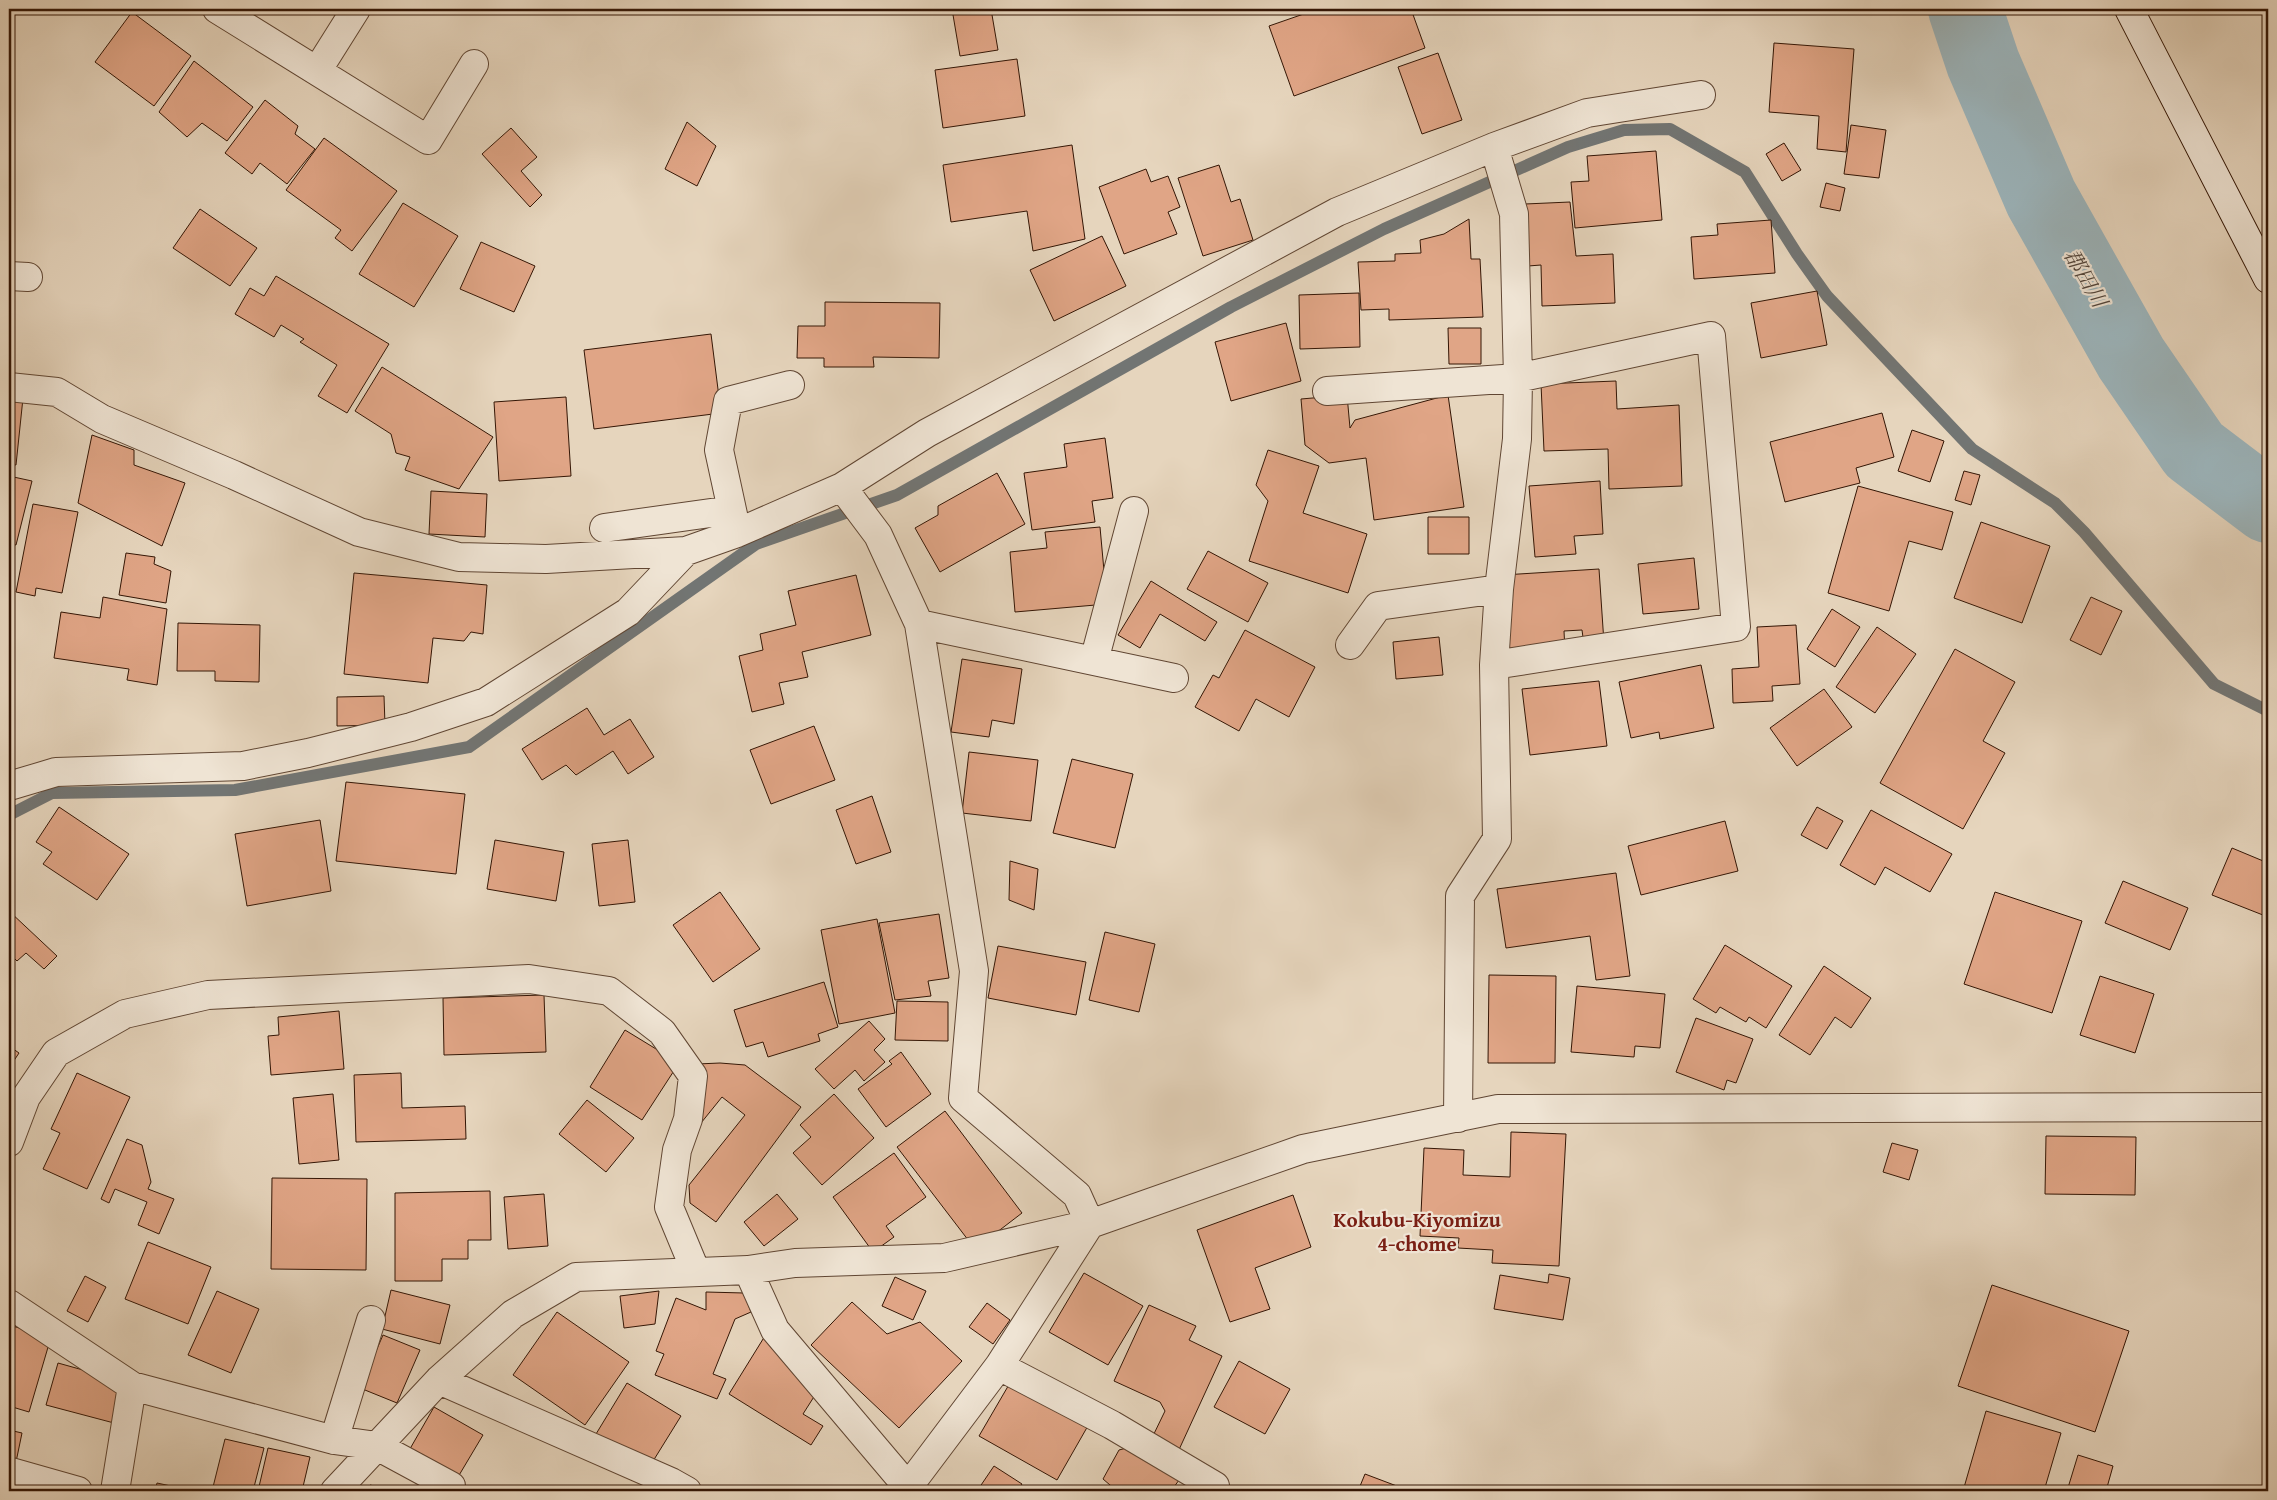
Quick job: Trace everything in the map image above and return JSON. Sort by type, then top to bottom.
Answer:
[{"type":"street","points":[[217,9],[428,140],[474,64]]},
{"type":"street","points":[[317,71],[356,9]]},
{"type":"street","points":[[2129,9],[2268,279]]},
{"type":"street","points":[[9,786],[56,772],[243,766],[308,753],[411,727],[486,702],[628,612],[686,551],[734,522],[844,488],[928,433],[1338,212],[1587,113],[1701,94]]},
{"type":"street","points":[[1458,1118],[1460,896],[1497,838],[1494,665],[1499,589],[1517,439],[1518,378],[1514,214],[1495,149]]},
{"type":"street","points":[[1327,391],[1518,378],[1711,336],[1736,627],[1494,665]]},
{"type":"street","points":[[734,522],[719,450],[728,401],[790,385]]},
{"type":"street","points":[[9,386],[57,392],[102,419],[234,475],[358,532],[459,557],[546,560],[686,551]]},
{"type":"street","points":[[844,488],[875,531],[920,624],[974,971],[963,1098],[1077,1195],[1090,1224]]},
{"type":"street","points":[[1094,661],[1134,511]]},
{"type":"street","points":[[604,528],[734,522]]},
{"type":"street","points":[[1350,645],[1378,606],[1499,589]]},
{"type":"street","points":[[920,624],[1174,678]]},
{"type":"street","points":[[9,1142],[26,1096],[56,1053],[125,1014],[208,994],[529,978],[609,991],[662,1032],[693,1076],[688,1119],[677,1150],[668,1207],[696,1272]]},
{"type":"street","points":[[335,1491],[439,1380],[513,1314],[576,1278],[748,1270],[795,1263],[944,1258],[1090,1224],[1303,1149],[1498,1109],[2268,1107]]},
{"type":"street","points":[[748,1270],[774,1330],[906,1489],[999,1366],[1090,1224]]},
{"type":"street","points":[[9,1304],[132,1386],[334,1440],[378,1446],[451,1486],[451,1491]]},
{"type":"street","points":[[334,1440],[371,1320]]},
{"type":"street","points":[[999,1366],[1112,1425],[1215,1486],[1213,1491]]},
{"type":"street","points":[[439,1380],[687,1491]]},
{"type":"street","points":[[116,1491],[132,1386]]},
{"type":"street","points":[[11,1472],[78,1491]]},
{"type":"building","points":[[952,9],[991,9],[998,50],[960,56]]},
{"type":"building","points":[[1318,9],[1411,9],[1425,48],[1294,96],[1269,26]]},
{"type":"building","points":[[2265,9],[2268,9],[2268,17],[2263,14]]},
{"type":"building","points":[[132,12],[191,56],[154,106],[95,62]]},
{"type":"building","points":[[1774,43],[1854,49],[1846,152],[1817,149],[1819,116],[1769,112]]},
{"type":"building","points":[[1438,53],[1462,120],[1422,134],[1398,67]]},
{"type":"building","points":[[1017,59],[1025,116],[943,128],[935,70]]},
{"type":"building","points":[[194,61],[253,107],[227,141],[202,123],[187,137],[159,112]]},
{"type":"building","points":[[265,100],[298,126],[295,134],[315,149],[287,184],[260,163],[252,174],[225,153]]},
{"type":"building","points":[[687,122],[716,146],[697,186],[665,169]]},
{"type":"building","points":[[1851,125],[1886,130],[1879,178],[1844,174]]},
{"type":"building","points":[[511,128],[537,157],[521,171],[542,195],[530,207],[482,154]]},
{"type":"building","points":[[324,138],[397,191],[352,251],[335,238],[341,230],[286,190]]},
{"type":"building","points":[[1784,143],[1801,170],[1782,181],[1766,154]]},
{"type":"building","points":[[1072,145],[1085,239],[1033,251],[1027,211],[951,222],[943,165]]},
{"type":"building","points":[[1656,151],[1662,220],[1575,228],[1571,182],[1589,181],[1587,156]]},
{"type":"building","points":[[1219,165],[1231,202],[1240,199],[1253,240],[1203,256],[1178,178]]},
{"type":"building","points":[[1146,169],[1151,182],[1168,176],[1180,207],[1168,212],[1177,234],[1124,254],[1099,187]]},
{"type":"building","points":[[1826,183],[1845,188],[1840,211],[1820,207]]},
{"type":"building","points":[[1570,202],[1576,256],[1613,254],[1615,303],[1542,306],[1541,265],[1528,266],[1525,204]]},
{"type":"building","points":[[403,203],[458,236],[414,307],[359,274]]},
{"type":"building","points":[[200,209],[257,248],[230,286],[173,248]]},
{"type":"building","points":[[1469,219],[1471,259],[1480,259],[1483,317],[1389,320],[1389,309],[1361,310],[1358,262],[1395,261],[1395,254],[1421,253],[1420,240],[1444,234]]},
{"type":"building","points":[[1771,220],[1775,273],[1694,279],[1691,237],[1718,235],[1717,224]]},
{"type":"building","points":[[1102,236],[1126,286],[1054,321],[1030,270]]},
{"type":"building","points":[[481,242],[535,266],[514,312],[460,289]]},
{"type":"building","points":[[276,276],[389,344],[347,413],[318,396],[337,365],[300,342],[304,339],[281,325],[274,337],[235,314],[250,288],[264,296]]},
{"type":"building","points":[[1817,291],[1827,345],[1761,358],[1751,303]]},
{"type":"building","points":[[1359,293],[1360,347],[1300,349],[1299,295]]},
{"type":"building","points":[[825,302],[940,303],[939,358],[873,357],[874,367],[824,367],[824,358],[797,358],[798,326],[825,326]]},
{"type":"building","points":[[1286,323],[1301,381],[1231,401],[1215,342]]},
{"type":"building","points":[[1448,328],[1481,328],[1481,364],[1449,364]]},
{"type":"building","points":[[711,334],[721,413],[594,429],[584,350]]},
{"type":"building","points":[[382,367],[493,437],[459,489],[405,470],[410,457],[396,453],[391,434],[355,411]]},
{"type":"building","points":[[1616,381],[1617,409],[1679,405],[1682,486],[1609,489],[1608,449],[1544,451],[1541,384]]},
{"type":"building","points":[[1347,395],[1350,428],[1355,420],[1448,395],[1464,507],[1374,520],[1366,458],[1329,463],[1305,445],[1301,399]]},
{"type":"building","points":[[9,397],[23,398],[16,465],[9,464]]},
{"type":"building","points":[[566,397],[571,476],[499,481],[494,402]]},
{"type":"building","points":[[1882,413],[1894,457],[1856,468],[1860,483],[1785,502],[1770,442]]},
{"type":"building","points":[[1912,430],[1944,441],[1930,482],[1898,471]]},
{"type":"building","points":[[92,435],[134,450],[134,465],[185,483],[162,546],[78,503]]},
{"type":"building","points":[[1105,438],[1113,498],[1092,501],[1095,522],[1032,530],[1024,473],[1067,467],[1064,444]]},
{"type":"building","points":[[1268,450],[1319,466],[1303,513],[1367,534],[1348,593],[1249,561],[1268,501],[1256,485]]},
{"type":"building","points":[[1964,471],[1980,475],[1971,505],[1955,500]]},
{"type":"building","points":[[997,473],[1025,524],[940,572],[915,528],[938,515],[938,506]]},
{"type":"building","points":[[9,476],[32,481],[16,545],[9,544]]},
{"type":"building","points":[[1600,481],[1603,534],[1574,536],[1576,554],[1535,557],[1529,486]]},
{"type":"building","points":[[1858,486],[1953,512],[1942,550],[1909,541],[1889,611],[1828,593]]},
{"type":"building","points":[[431,491],[487,494],[485,537],[429,534]]},
{"type":"building","points":[[33,504],[78,512],[62,593],[36,588],[35,596],[16,592]]},
{"type":"building","points":[[1428,517],[1469,517],[1469,554],[1428,554]]},
{"type":"building","points":[[1981,522],[2050,546],[2022,623],[1954,598]]},
{"type":"building","points":[[1100,527],[1107,604],[1015,612],[1010,552],[1047,548],[1045,532]]},
{"type":"building","points":[[1208,551],[1268,583],[1248,622],[1187,589]]},
{"type":"building","points":[[126,553],[155,557],[154,564],[171,571],[166,603],[119,595]]},
{"type":"building","points":[[1694,558],[1699,609],[1643,614],[1638,564]]},
{"type":"building","points":[[9,568],[13,569],[9,589]]},
{"type":"building","points":[[1599,569],[1604,643],[1584,645],[1582,630],[1564,631],[1565,651],[1508,655],[1503,575]]},
{"type":"building","points":[[354,573],[487,585],[483,634],[471,632],[464,641],[433,638],[428,683],[344,674]]},
{"type":"building","points":[[856,575],[871,635],[802,652],[808,677],[779,683],[784,704],[752,712],[739,656],[763,650],[760,634],[796,625],[788,591]]},
{"type":"building","points":[[1151,581],[1217,622],[1205,641],[1160,614],[1140,648],[1118,635]]},
{"type":"building","points":[[103,597],[167,609],[157,685],[127,680],[129,669],[54,658],[61,612],[100,618]]},
{"type":"building","points":[[2091,597],[2122,611],[2101,655],[2070,640]]},
{"type":"building","points":[[1832,609],[1860,627],[1835,667],[1807,649]]},
{"type":"building","points":[[178,623],[260,625],[259,682],[215,681],[215,671],[177,671]]},
{"type":"building","points":[[1796,625],[1800,684],[1772,686],[1773,701],[1733,703],[1732,669],[1759,667],[1757,627]]},
{"type":"building","points":[[1877,627],[1916,654],[1875,713],[1836,687]]},
{"type":"building","points":[[1245,630],[1315,667],[1289,717],[1256,699],[1239,731],[1195,707],[1213,675],[1219,678]]},
{"type":"building","points":[[1439,637],[1443,675],[1396,679],[1393,642]]},
{"type":"building","points":[[1955,649],[2015,682],[1983,741],[2005,753],[1963,829],[1880,783]]},
{"type":"building","points":[[962,659],[1022,669],[1014,724],[992,720],[989,737],[951,732]]},
{"type":"building","points":[[1701,665],[1714,728],[1660,739],[1659,732],[1631,738],[1619,682]]},
{"type":"building","points":[[1599,681],[1607,746],[1530,755],[1522,689]]},
{"type":"building","points":[[1824,689],[1852,727],[1797,766],[1770,728]]},
{"type":"building","points":[[384,696],[385,725],[337,726],[337,697]]},
{"type":"building","points":[[587,708],[604,735],[630,719],[654,757],[628,774],[613,751],[576,775],[566,765],[542,780],[522,749]]},
{"type":"building","points":[[814,726],[835,780],[771,804],[750,750]]},
{"type":"building","points":[[969,752],[1038,760],[1031,821],[962,813]]},
{"type":"building","points":[[1072,759],[1133,774],[1115,848],[1053,833]]},
{"type":"building","points":[[346,782],[465,794],[456,874],[336,861]]},
{"type":"building","points":[[872,796],[891,852],[856,864],[836,810]]},
{"type":"building","points":[[59,807],[129,854],[97,900],[43,864],[52,852],[36,842]]},
{"type":"building","points":[[1817,807],[1843,821],[1827,849],[1801,835]]},
{"type":"building","points":[[1871,810],[1952,854],[1930,892],[1885,867],[1875,885],[1840,865]]},
{"type":"building","points":[[320,820],[331,891],[247,906],[235,834]]},
{"type":"building","points":[[1725,821],[1738,871],[1641,895],[1628,846]]},
{"type":"building","points":[[495,840],[564,852],[556,901],[487,889]]},
{"type":"building","points":[[628,840],[635,902],[599,906],[592,844]]},
{"type":"building","points":[[2232,848],[2268,863],[2268,917],[2212,895]]},
{"type":"building","points":[[1010,861],[1038,869],[1034,910],[1009,900]]},
{"type":"building","points":[[1616,873],[1630,976],[1596,980],[1590,936],[1506,948],[1497,889]]},
{"type":"building","points":[[2123,881],[2188,908],[2170,950],[2105,923]]},
{"type":"building","points":[[720,892],[760,949],[713,982],[673,925]]},
{"type":"building","points":[[1995,892],[2082,921],[2052,1013],[1964,984]]},
{"type":"building","points":[[9,911],[57,956],[44,969],[26,953],[17,961],[9,953]]},
{"type":"building","points":[[939,914],[949,978],[928,981],[931,996],[895,1000],[879,923]]},
{"type":"building","points":[[877,919],[895,1013],[839,1024],[821,930]]},
{"type":"building","points":[[1105,932],[1155,944],[1139,1012],[1089,1000]]},
{"type":"building","points":[[1725,945],[1792,986],[1766,1028],[1749,1017],[1746,1022],[1720,1007],[1716,1013],[1693,999]]},
{"type":"building","points":[[998,946],[1086,962],[1076,1015],[988,998]]},
{"type":"building","points":[[1824,966],[1871,998],[1851,1028],[1835,1017],[1810,1055],[1779,1035]]},
{"type":"building","points":[[1489,975],[1556,976],[1555,1063],[1488,1063]]},
{"type":"building","points":[[2100,976],[2154,994],[2135,1053],[2080,1035]]},
{"type":"building","points":[[824,982],[838,1027],[818,1034],[820,1041],[768,1057],[763,1042],[746,1047],[734,1010]]},
{"type":"building","points":[[1577,986],[1665,994],[1660,1048],[1635,1046],[1634,1057],[1571,1052]]},
{"type":"building","points":[[544,995],[546,1052],[444,1055],[443,998]]},
{"type":"building","points":[[897,1001],[948,1002],[948,1041],[895,1040]]},
{"type":"building","points":[[339,1011],[344,1069],[271,1075],[268,1036],[279,1035],[278,1017]]},
{"type":"building","points":[[1696,1018],[1753,1039],[1736,1083],[1727,1080],[1724,1090],[1676,1072]]},
{"type":"building","points":[[869,1021],[885,1039],[874,1050],[885,1062],[864,1081],[855,1070],[834,1089],[815,1069]]},
{"type":"building","points":[[625,1030],[679,1063],[642,1120],[590,1087]]},
{"type":"building","points":[[9,1046],[19,1053],[9,1068]]},
{"type":"building","points":[[901,1052],[931,1094],[886,1127],[858,1089],[892,1064],[889,1061]]},
{"type":"building","points":[[697,1064],[745,1065],[801,1107],[716,1222],[690,1203],[689,1185],[745,1115],[722,1097],[701,1123]]},
{"type":"building","points":[[77,1073],[130,1097],[87,1189],[43,1169],[60,1133],[51,1129]]},
{"type":"building","points":[[401,1073],[402,1108],[465,1106],[466,1139],[356,1142],[354,1075]]},
{"type":"building","points":[[333,1094],[339,1160],[299,1164],[293,1098]]},
{"type":"building","points":[[834,1094],[874,1138],[822,1185],[793,1153],[811,1137],[800,1125]]},
{"type":"building","points":[[587,1100],[634,1138],[606,1172],[559,1134]]},
{"type":"building","points":[[945,1111],[1022,1213],[975,1249],[897,1147]]},
{"type":"building","points":[[1511,1132],[1566,1134],[1559,1266],[1492,1263],[1493,1250],[1458,1248],[1459,1238],[1420,1236],[1424,1148],[1464,1150],[1463,1175],[1510,1177]]},
{"type":"building","points":[[2046,1136],[2136,1137],[2135,1195],[2045,1194]]},
{"type":"building","points":[[127,1139],[142,1145],[151,1182],[148,1189],[174,1199],[159,1234],[138,1225],[147,1202],[115,1189],[109,1203],[101,1199]]},
{"type":"building","points":[[1892,1143],[1918,1150],[1909,1180],[1883,1172]]},
{"type":"building","points":[[894,1153],[926,1197],[886,1226],[894,1237],[873,1252],[833,1197]]},
{"type":"building","points":[[272,1178],[367,1179],[366,1270],[271,1269]]},
{"type":"building","points":[[490,1191],[491,1240],[468,1240],[468,1259],[442,1259],[442,1281],[395,1281],[395,1193]]},
{"type":"building","points":[[544,1194],[548,1246],[508,1249],[504,1197]]},
{"type":"building","points":[[777,1194],[798,1219],[764,1246],[744,1222]]},
{"type":"building","points":[[1293,1195],[1311,1247],[1255,1268],[1270,1309],[1230,1322],[1197,1230]]},
{"type":"building","points":[[148,1242],[211,1267],[188,1324],[125,1299]]},
{"type":"building","points":[[1084,1273],[1143,1306],[1108,1365],[1049,1332]]},
{"type":"building","points":[[1549,1274],[1570,1278],[1563,1320],[1494,1309],[1500,1275],[1548,1283]]},
{"type":"building","points":[[85,1276],[106,1287],[88,1322],[67,1311]]},
{"type":"building","points":[[895,1277],[926,1291],[913,1320],[882,1306]]},
{"type":"building","points":[[1992,1285],[2129,1331],[2095,1432],[1958,1386]]},
{"type":"building","points":[[391,1290],[450,1305],[440,1344],[382,1329]]},
{"type":"building","points":[[217,1291],[259,1309],[231,1373],[188,1355]]},
{"type":"building","points":[[659,1291],[655,1324],[624,1328],[620,1296]]},
{"type":"building","points":[[706,1292],[744,1293],[751,1312],[735,1319],[713,1374],[726,1379],[717,1399],[655,1375],[664,1354],[656,1351],[676,1298],[706,1310]]},
{"type":"building","points":[[852,1302],[887,1334],[920,1322],[962,1361],[899,1428],[811,1345]]},
{"type":"building","points":[[987,1303],[1010,1320],[993,1344],[969,1327]]},
{"type":"building","points":[[1149,1305],[1196,1326],[1189,1340],[1222,1356],[1177,1454],[1150,1442],[1165,1411],[1160,1402],[1114,1381]]},
{"type":"building","points":[[557,1312],[629,1362],[585,1425],[513,1375]]},
{"type":"building","points":[[9,1325],[51,1337],[29,1412],[9,1406]]},
{"type":"building","points":[[768,1331],[817,1392],[803,1414],[823,1426],[811,1445],[729,1394]]},
{"type":"building","points":[[383,1335],[420,1350],[397,1403],[360,1388]]},
{"type":"building","points":[[1239,1361],[1290,1389],[1265,1434],[1214,1407]]},
{"type":"building","points":[[58,1363],[126,1382],[114,1423],[46,1405]]},
{"type":"building","points":[[1014,1376],[1089,1424],[1057,1480],[979,1436]]},
{"type":"building","points":[[627,1383],[681,1416],[650,1466],[596,1434]]},
{"type":"building","points":[[434,1407],[483,1435],[455,1482],[407,1454]]},
{"type":"building","points":[[1986,1411],[2061,1433],[2044,1491],[1963,1491]]},
{"type":"building","points":[[9,1430],[22,1433],[10,1491],[9,1491]]},
{"type":"building","points":[[225,1439],[264,1448],[253,1491],[212,1491]]},
{"type":"building","points":[[1134,1446],[1182,1476],[1171,1491],[1117,1491],[1103,1479],[1119,1450]]},
{"type":"building","points":[[268,1448],[310,1457],[302,1491],[258,1491]]},
{"type":"building","points":[[2078,1455],[2113,1466],[2106,1491],[2067,1491]]},
{"type":"building","points":[[994,1466],[1022,1484],[1017,1491],[977,1491]]},
{"type":"building","points":[[1365,1474],[1410,1491],[1358,1491]]},
{"type":"building","points":[[157,1483],[194,1491],[155,1491]]},
{"type":"building","points":[[370,1485],[396,1491],[368,1491]]},
{"type":"waterway","name":"郡田川","points":[[1965,9],[1983,63],[2041,198],[2131,358],[2194,450],[2268,506]]},
{"type":"waterway","points":[[9,815],[52,793],[235,790],[469,747],[756,544],[897,495],[1231,307],[1384,229],[1568,147],[1624,130],[1670,129],[1745,172],[1797,254],[1827,296],[1972,449],[2055,503],[2084,532],[2214,684],[2268,711]]},
{"type":"district","name":"Kokubu-Kiyomizu 4-chome","points":[[1417,1231]]}]
